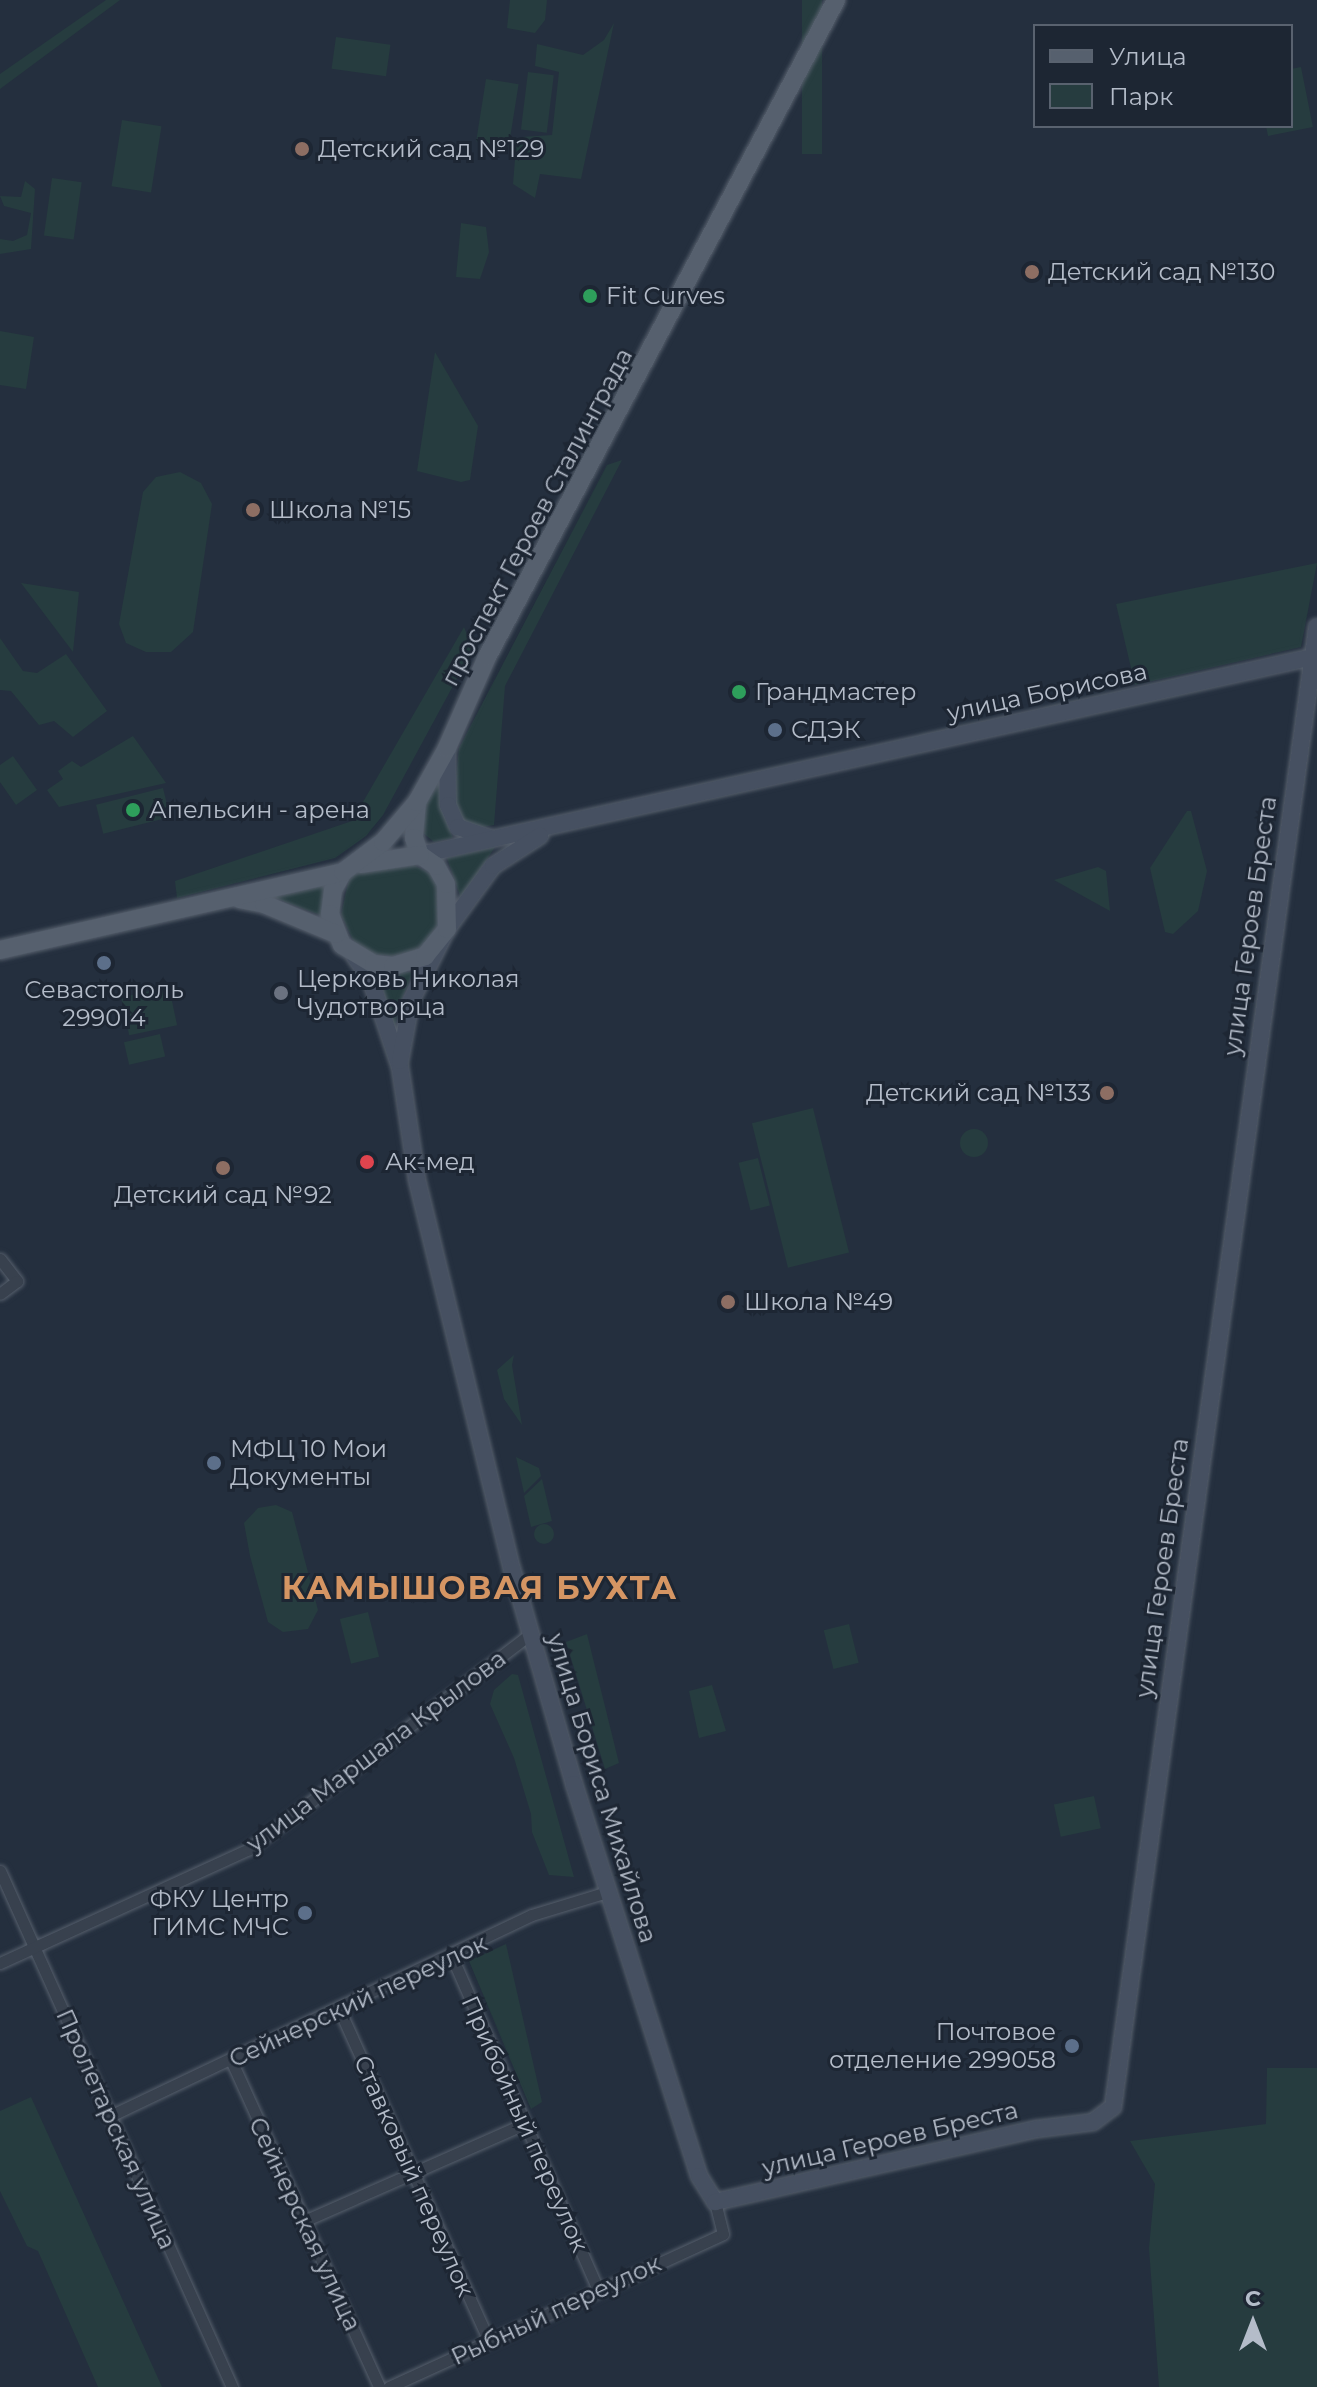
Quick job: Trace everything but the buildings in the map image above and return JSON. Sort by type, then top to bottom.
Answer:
[{"type":"main road","name":"проспект Героев Сталинграда","points":[[352,868],[417,802],[447,748],[487,657],[836,0]]},
{"type":"main road","name":"проспект Героев Сталинграда","points":[[417,802],[414,838],[420,855]]},
{"type":"main road","points":[[0,950],[352,868],[420,855],[446,884],[447,929],[413,962],[384,965],[355,957],[336,934],[330,914],[333,890],[352,868]]},
{"type":"main road","points":[[232,898],[264,904],[336,934]]},
{"type":"street","name":"улица Героев Бреста","points":[[715,2202],[1037,2129],[1093,2122],[1113,2107],[1317,627]]},
{"type":"street","name":"улица Борисова","points":[[420,855],[554,828],[1315,656]]},
{"type":"street","points":[[447,748],[448,805],[458,827],[475,837],[499,839]]},
{"type":"street","name":"улица Борисова","points":[[447,929],[493,866],[554,828]]},
{"type":"street","name":"улица Бориса Михайлова","points":[[400,1067],[411,1001],[447,929]]},
{"type":"street","name":"улица Бориса Михайлова","points":[[355,957],[370,978],[400,1067],[417,1180],[530,1634],[607,1892],[699,2176],[715,2202],[723,2234]]},
{"type":"street","points":[[0,1259],[17,1281],[0,1294]]},
{"type":"street","name":"улица Маршала Крылова","points":[[0,1963],[249,1849],[530,1634]]},
{"type":"street","name":"Пролетарская улица","points":[[0,1871],[232,2387]]},
{"type":"street","name":"Сейнерский переулок","points":[[110,2116],[340,2011],[532,1915],[607,1892]]},
{"type":"street","name":"Прибойный переулок","points":[[452,1957],[598,2290]]},
{"type":"street","name":"Ставковый переулок","points":[[340,2011],[489,2341]]},
{"type":"street","name":"Сейнерская улица","points":[[231,2060],[379,2387]]},
{"type":"street","points":[[304,2221],[524,2124]]},
{"type":"street","name":"Рыбный переулок","points":[[389,2387],[723,2234]]},
{"type":"green space","points":[[106,0],[120,0],[0,89],[0,74]]},
{"type":"green space","points":[[510,0],[547,0],[545,20],[535,33],[507,28]]},
{"type":"green space","points":[[802,0],[822,0],[822,154],[802,154]]},
{"type":"green space","points":[[614,23],[581,179],[540,174],[535,198],[513,184],[516,147],[521,137],[552,135],[559,72],[535,66],[537,44],[583,55],[604,40]]},
{"type":"green space","points":[[336,37],[390,45],[386,76],[332,69]]},
{"type":"green space","points":[[1301,67],[1313,127],[1268,136],[1266,128],[1293,128],[1293,69]]},
{"type":"green space","points":[[528,72],[554,75],[547,133],[521,130]]},
{"type":"green space","points":[[486,79],[519,84],[509,146],[476,141]]},
{"type":"green space","points":[[122,120],[162,126],[151,192],[112,186]]},
{"type":"green space","points":[[52,178],[82,182],[74,240],[44,235]]},
{"type":"green space","points":[[25,181],[35,189],[31,249],[0,254],[0,239],[13,241],[27,235],[31,213],[4,206],[0,196],[21,197]]},
{"type":"green space","points":[[461,223],[486,227],[489,252],[480,279],[456,277]]},
{"type":"green space","points":[[0,331],[34,337],[26,389],[0,385]]},
{"type":"green space","points":[[435,352],[478,426],[470,480],[461,482],[417,471]]},
{"type":"green space","points":[[622,460],[505,686],[494,825],[477,828],[462,819],[454,798],[459,748],[607,465]]},
{"type":"green space","points":[[180,472],[201,483],[212,504],[193,632],[171,652],[146,652],[126,643],[119,624],[143,492],[156,477]]},
{"type":"green space","points":[[1317,563],[1301,647],[1135,685],[1116,604]]},
{"type":"green space","points":[[21,583],[79,592],[73,652]]},
{"type":"green space","points":[[464,627],[473,649],[383,815],[366,836],[335,858],[177,898],[175,881],[352,821]]},
{"type":"green space","points":[[0,638],[23,671],[37,673],[66,654],[107,711],[73,737],[54,721],[39,725],[11,691],[0,690]]},
{"type":"green space","points":[[133,736],[166,783],[59,807],[47,790],[63,779],[58,771],[72,761],[81,767]]},
{"type":"green space","points":[[13,756],[37,790],[16,805],[0,782],[0,765]]},
{"type":"green space","points":[[439,776],[440,805],[453,838],[434,842],[422,832],[424,806]]},
{"type":"green space","name":"Апельсин - арена","points":[[163,788],[170,817],[103,834],[96,805]]},
{"type":"green space","points":[[1187,811],[1191,811],[1207,871],[1198,911],[1173,934],[1165,932],[1150,868]]},
{"type":"green space","points":[[495,847],[461,899],[447,858]]},
{"type":"green space","points":[[408,862],[435,876],[442,889],[439,926],[417,951],[402,957],[369,954],[355,944],[341,915],[348,883],[354,872]]},
{"type":"green space","points":[[1098,867],[1106,871],[1110,911],[1054,880]]},
{"type":"green space","points":[[326,885],[325,917],[272,897]]},
{"type":"green space","points":[[413,972],[397,1011],[395,1036],[379,973]]},
{"type":"green space","points":[[169,987],[177,1025],[129,1035],[121,997]]},
{"type":"green space","points":[[160,1034],[165,1056],[129,1065],[124,1042]]},
{"type":"green space","points":[[813,1108],[849,1253],[788,1268],[752,1123]]},
{"type":"green space","points":[[974,1129],[984,1133],[988,1143],[984,1153],[974,1157],[964,1153],[960,1143],[964,1133]]},
{"type":"green space","points":[[758,1158],[770,1206],[750,1210],[739,1163]]},
{"type":"green space","points":[[514,1355],[512,1365],[522,1425],[504,1399],[497,1370]]},
{"type":"green space","points":[[516,1457],[539,1468],[541,1476],[524,1493]]},
{"type":"green space","points":[[542,1479],[552,1521],[531,1527],[524,1496]]},
{"type":"green space","points":[[276,1505],[292,1512],[318,1610],[308,1629],[283,1632],[268,1622],[250,1556],[244,1523],[258,1508]]},
{"type":"green space","points":[[544,1524],[551,1527],[554,1534],[551,1541],[544,1544],[537,1541],[534,1534],[537,1527]]},
{"type":"green space","points":[[368,1612],[379,1657],[351,1664],[340,1619]]},
{"type":"green space","points":[[849,1624],[859,1663],[833,1669],[824,1630]]},
{"type":"green space","points":[[587,1634],[619,1763],[605,1769],[566,1642]]},
{"type":"green space","points":[[512,1674],[518,1675],[574,1877],[549,1875],[532,1832],[531,1814],[514,1758],[490,1704],[494,1690]]},
{"type":"green space","points":[[712,1685],[726,1731],[699,1738],[689,1691]]},
{"type":"green space","points":[[1094,1796],[1101,1828],[1061,1837],[1054,1805]]},
{"type":"green space","points":[[506,1944],[542,2102],[531,2109],[469,1961]]},
{"type":"green space","points":[[1267,2068],[1317,2068],[1317,2387],[1159,2387],[1149,2248],[1155,2184],[1130,2141],[1266,2124]]},
{"type":"green space","points":[[31,2097],[162,2387],[98,2387],[38,2251],[27,2246],[0,2191],[0,2111]]},
{"type":"place","name":"Детский сад №129","points":[[302,149]]},
{"type":"place","name":"Детский сад №130","points":[[1032,272]]},
{"type":"place","name":"Fit Curves","points":[[590,296]]},
{"type":"place","name":"Школа №15","points":[[253,510]]},
{"type":"place","name":"Грандмастер","points":[[739,692]]},
{"type":"place","name":"СДЭК","points":[[775,730]]},
{"type":"place","name":"Апельсин - арена","points":[[133,810]]},
{"type":"place","name":"Севастополь 299014","points":[[104,963]]},
{"type":"place","name":"Церковь Николая Чудотворца","points":[[281,993]]},
{"type":"place","name":"Детский сад №133","points":[[1107,1093]]},
{"type":"place","name":"Ак-мед","points":[[367,1162]]},
{"type":"place","name":"Детский сад №92","points":[[223,1168]]},
{"type":"place","name":"Школа №49","points":[[728,1302]]},
{"type":"place","name":"МФЦ 10 Мои Документы","points":[[214,1463]]},
{"type":"place","name":"ФКУ Центр ГИМС МЧС","points":[[305,1913]]},
{"type":"place","name":"Почтовое отделение 299058","points":[[1072,2046]]},
{"type":"district","name":"КАМЫШОВАЯ БУХТА","points":[[480,1588]]}]
